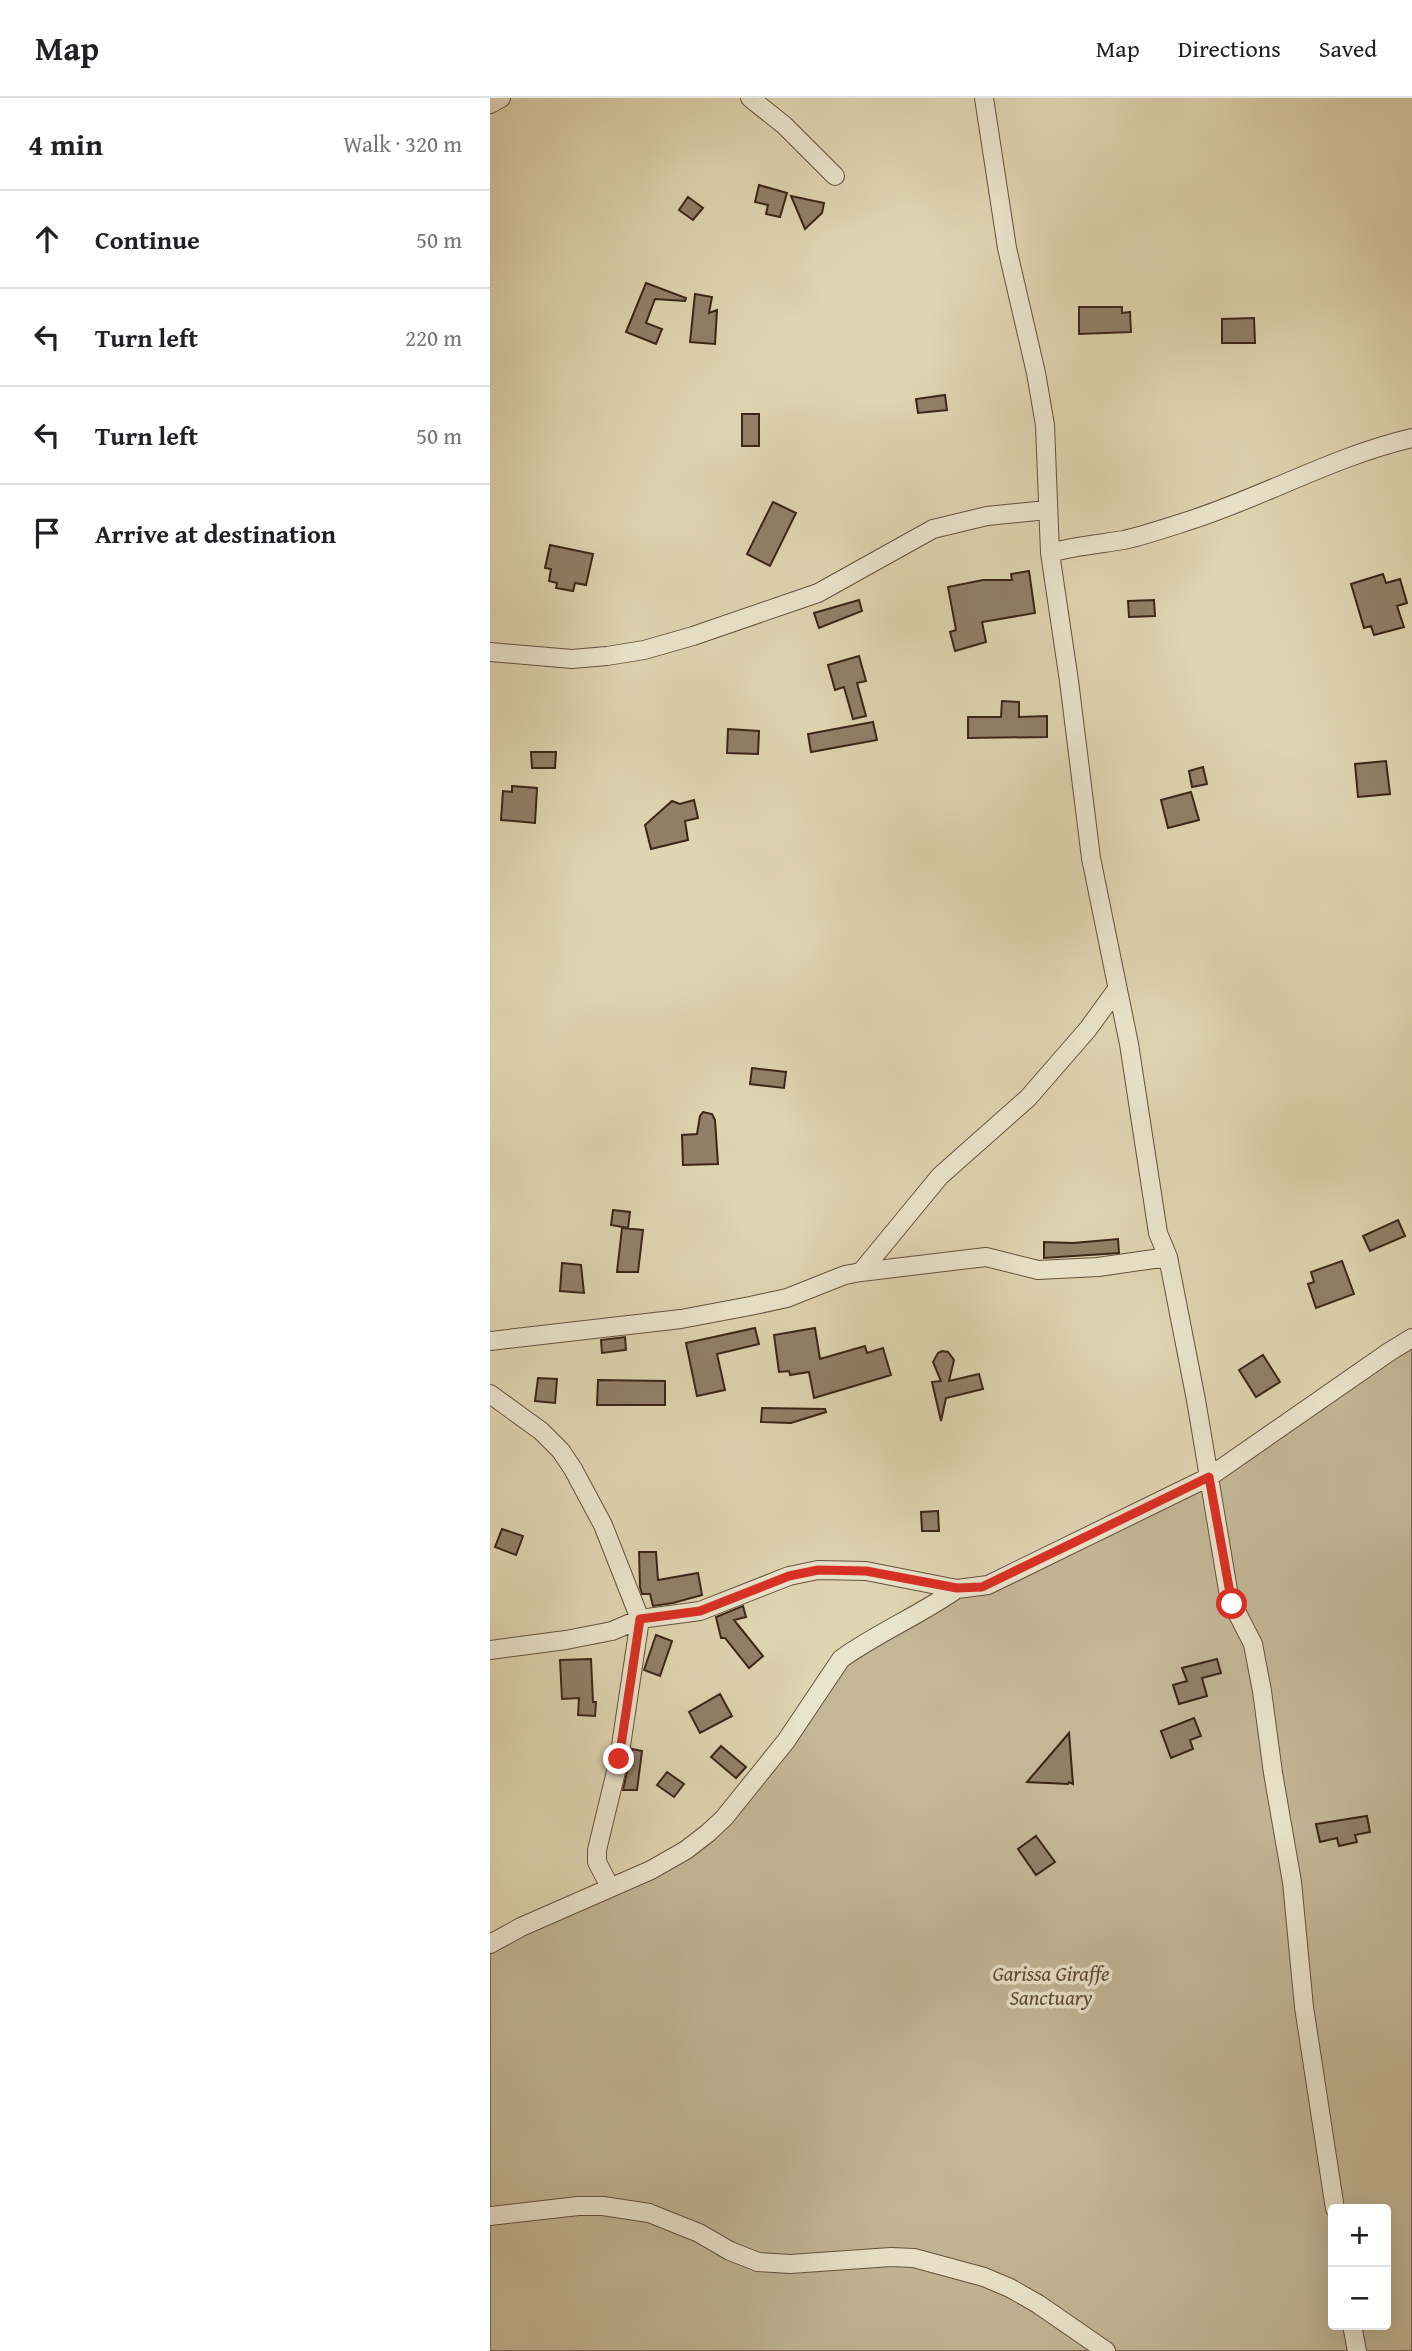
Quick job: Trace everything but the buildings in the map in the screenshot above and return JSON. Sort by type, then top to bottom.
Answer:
[{"type":"street","points":[[490,104],[501,98]]},
{"type":"street","points":[[750,98],[784,125],[835,176]]},
{"type":"street","points":[[984,98],[1007,248],[1036,373],[1045,425],[1046,510],[1050,553],[1091,859],[1129,1044],[1158,1233],[1168,1257],[1196,1400],[1228,1590],[1232,1604],[1253,1644],[1262,1691],[1292,1882],[1304,2007],[1334,2204]]},
{"type":"street","points":[[1050,553],[1074,546],[1125,539],[1193,519],[1330,464],[1412,438]]},
{"type":"street","points":[[490,652],[572,659],[644,650],[818,593],[933,529],[987,516],[1046,510]]},
{"type":"street","points":[[861,1272],[940,1176],[1028,1098],[1088,1029],[1117,989]]},
{"type":"street","points":[[490,1341],[681,1319],[787,1298],[845,1275],[861,1272],[986,1257],[1038,1270],[1098,1267],[1168,1257]]},
{"type":"street","points":[[490,1650],[566,1640],[612,1631],[640,1619],[700,1611],[789,1576],[818,1570],[866,1571],[957,1588],[982,1587],[1209,1477],[1412,1338]]},
{"type":"street","points":[[490,1394],[541,1432],[561,1451],[603,1525],[640,1619],[619,1759],[597,1850],[597,1862],[610,1887]]},
{"type":"street","points":[[490,1944],[521,1927],[650,1870],[686,1850],[724,1818],[786,1741],[841,1659],[924,1611],[957,1588]]},
{"type":"street","points":[[490,2216],[579,2206],[603,2206],[666,2218],[758,2262],[790,2264],[891,2257],[914,2258],[984,2277],[1010,2288],[1038,2304],[1105,2351]]},
{"type":"street","points":[[1353,2330],[1357,2351]]},
{"type":"green space","name":"Garissa Giraffe Sanctuary","points":[[1412,1338],[1412,2351],[490,2351],[490,1944],[708,1833],[841,1659],[975,1588],[1209,1477]]},
{"type":"route","points":[[619,1759],[640,1619],[700,1611],[789,1576],[818,1570],[866,1571],[957,1588],[982,1587],[1209,1477],[1232,1604]]}]
